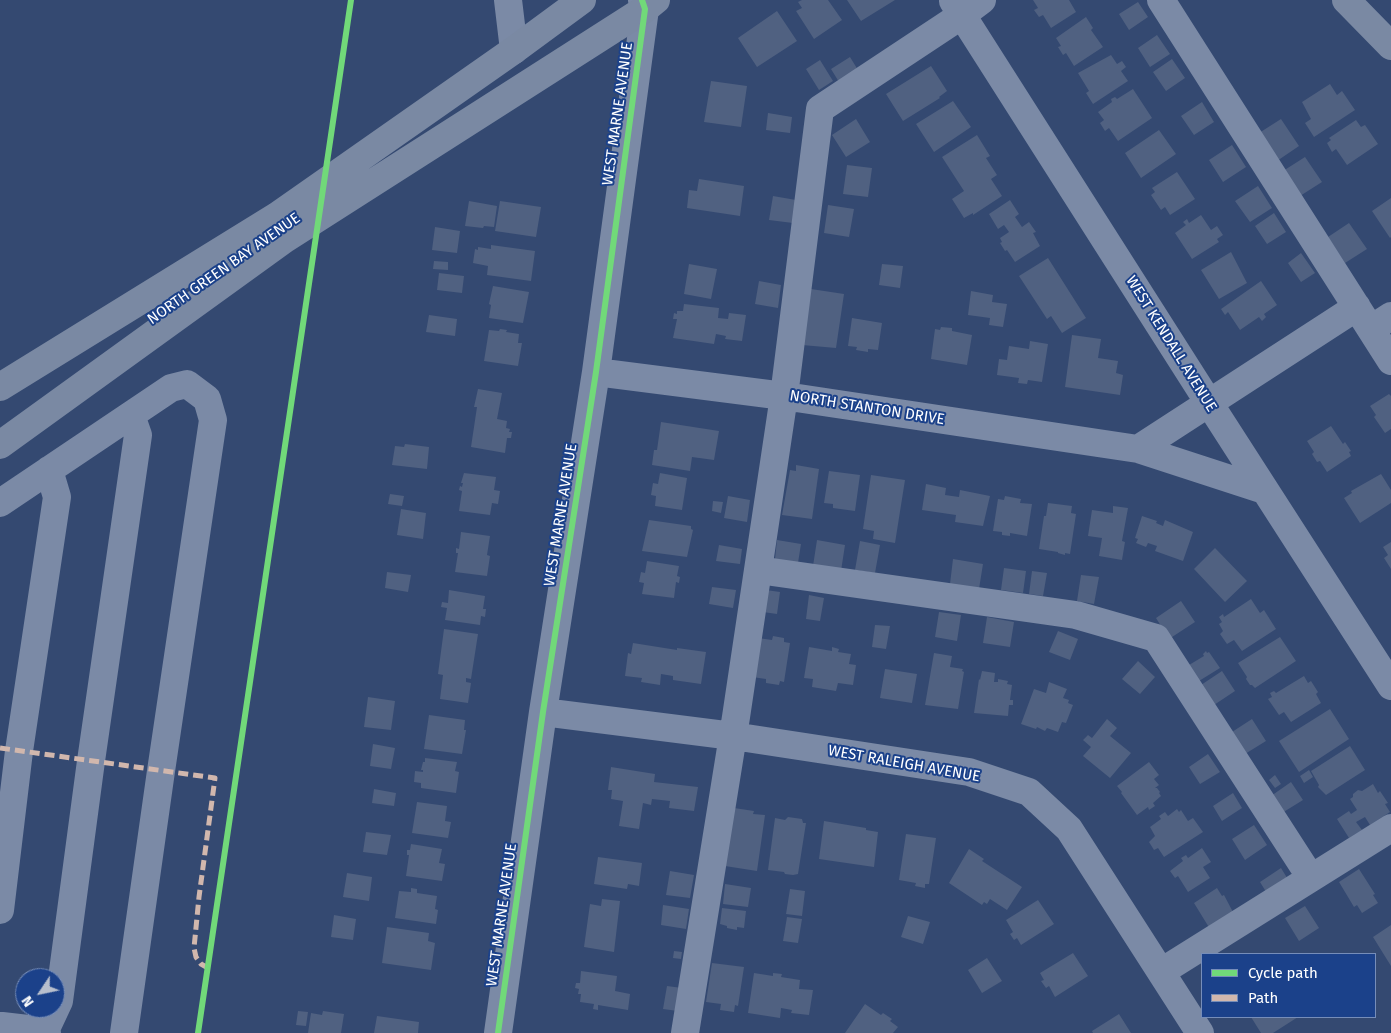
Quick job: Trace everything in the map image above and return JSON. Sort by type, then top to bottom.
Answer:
[{"type":"main road","name":"NORTH GREEN BAY AVENUE","points":[[0,387],[277,216],[514,50],[582,0]]},
{"type":"main road","points":[[1346,0],[1391,46]]},
{"type":"main road","points":[[1366,0],[1391,40]]},
{"type":"main road","name":"NORTH GREEN BAY AVENUE","points":[[0,445],[285,239],[647,3]]},
{"type":"street","points":[[508,0],[514,50]]},
{"type":"street","points":[[1161,0],[1373,317],[1391,361]]},
{"type":"street","name":"WEST MARNE AVENUE","points":[[498,1033],[543,712],[596,372],[647,3]]},
{"type":"street","points":[[685,1033],[733,736],[784,396],[820,109],[966,5]]},
{"type":"street","name":"WEST KENDALL AVENUE","points":[[966,5],[1209,403],[1391,686]]},
{"type":"street","points":[[1138,449],[1209,403],[1373,317]]},
{"type":"street","name":"NORTH STANTON DRIVE","points":[[596,372],[784,396],[1138,449],[1264,490]]},
{"type":"street","points":[[0,503],[171,388],[187,384],[207,400],[213,420],[124,1033]]},
{"type":"street","points":[[1,1025],[46,1032],[59,1001],[92,751],[137,445],[138,435],[131,415]]},
{"type":"street","points":[[0,910],[19,751],[57,497],[49,470]]},
{"type":"street","points":[[758,570],[1076,615],[1156,638],[1312,878]]},
{"type":"street","name":"WEST RALEIGH AVENUE","points":[[543,712],[733,736],[969,772],[1029,792],[1069,829],[1200,1033]]},
{"type":"street","points":[[1161,972],[1391,828]]},
{"type":"building","points":[[802,0],[828,0],[842,20],[814,39],[796,11],[802,8],[798,2]]},
{"type":"building","points":[[847,0],[895,0],[861,21]]},
{"type":"building","points":[[1033,0],[1069,0],[1076,12],[1051,28],[1043,15],[1039,17],[1034,10],[1038,8]]},
{"type":"building","points":[[1138,2],[1148,17],[1129,30],[1119,14]]},
{"type":"building","points":[[777,11],[797,41],[757,67],[738,38]]},
{"type":"building","points":[[1086,17],[1093,28],[1091,30],[1103,47],[1074,66],[1066,53],[1063,55],[1058,47],[1061,46],[1056,38]]},
{"type":"building","points":[[1157,35],[1170,54],[1150,67],[1138,48]]},
{"type":"building","points":[[1111,55],[1117,64],[1122,61],[1126,67],[1121,71],[1128,81],[1093,104],[1086,93],[1089,91],[1078,73]]},
{"type":"building","points":[[850,57],[858,70],[839,82],[831,69]]},
{"type":"building","points":[[1172,59],[1185,78],[1166,91],[1153,72]]},
{"type":"building","points":[[820,60],[833,81],[819,90],[806,69]]},
{"type":"building","points":[[931,66],[947,91],[940,98],[903,121],[886,94]]},
{"type":"building","points":[[711,81],[747,86],[741,127],[704,122]]},
{"type":"building","points":[[1330,84],[1337,95],[1342,91],[1355,110],[1314,137],[1305,123],[1311,119],[1302,102]]},
{"type":"building","points":[[1133,89],[1152,118],[1118,141],[1109,128],[1105,131],[1100,123],[1104,120],[1098,112],[1112,102],[1111,99],[1115,97],[1117,99]]},
{"type":"building","points":[[953,101],[971,127],[934,152],[916,124]]},
{"type":"building","points":[[1202,102],[1214,122],[1194,135],[1181,116]]},
{"type":"building","points":[[768,113],[792,117],[790,133],[766,130]]},
{"type":"building","points":[[856,119],[870,142],[846,157],[832,135]]},
{"type":"building","points":[[1281,119],[1299,146],[1277,161],[1259,133]]},
{"type":"building","points":[[1356,120],[1361,127],[1365,125],[1378,144],[1347,165],[1336,149],[1332,152],[1327,143],[1331,140],[1329,138]]},
{"type":"building","points":[[1159,130],[1176,154],[1141,178],[1125,153]]},
{"type":"building","points":[[977,135],[990,156],[986,158],[997,175],[991,179],[1002,196],[973,215],[973,213],[964,218],[952,199],[964,191],[942,157]]},
{"type":"building","points":[[1232,145],[1246,167],[1223,182],[1209,160]]},
{"type":"building","points":[[1305,157],[1322,182],[1300,196],[1283,171]]},
{"type":"building","points":[[847,165],[872,168],[868,197],[843,194]]},
{"type":"building","points":[[1177,172],[1195,199],[1170,215],[1165,207],[1161,210],[1151,195],[1155,192],[1152,188]]},
{"type":"building","points":[[699,179],[744,186],[740,216],[687,208],[689,190],[697,191]]},
{"type":"building","points":[[1258,186],[1272,208],[1250,222],[1235,201]]},
{"type":"building","points":[[773,196],[796,200],[793,223],[769,220]]},
{"type":"building","points":[[1391,198],[1391,237],[1390,238],[1372,211]]},
{"type":"building","points":[[1010,200],[1019,214],[1015,217],[1022,227],[1029,222],[1036,232],[1033,233],[1040,246],[1015,262],[1000,243],[1002,242],[1000,238],[1009,232],[1004,225],[998,229],[989,214]]},
{"type":"building","points":[[469,201],[497,206],[494,227],[465,226]]},
{"type":"building","points":[[500,201],[541,207],[536,237],[495,231]]},
{"type":"building","points":[[828,205],[854,209],[849,237],[824,233]]},
{"type":"building","points":[[1274,213],[1286,232],[1267,244],[1255,226]]},
{"type":"building","points":[[1201,215],[1211,230],[1217,226],[1223,235],[1217,239],[1219,242],[1192,259],[1175,233],[1186,225],[1183,222],[1187,219],[1189,223]]},
{"type":"building","points":[[1349,223],[1367,249],[1345,263],[1328,237]]},
{"type":"building","points":[[435,227],[460,231],[457,253],[432,250]]},
{"type":"building","points":[[491,245],[535,251],[531,281],[487,275],[488,266],[473,263],[475,249],[478,250],[478,247],[491,249]]},
{"type":"building","points":[[1231,252],[1247,283],[1219,299],[1201,270]]},
{"type":"building","points":[[1301,253],[1315,273],[1301,282],[1288,263]]},
{"type":"building","points":[[1048,258],[1086,318],[1062,333],[1051,316],[1047,319],[1019,276]]},
{"type":"building","points":[[434,261],[448,262],[448,270],[433,269]]},
{"type":"building","points":[[689,264],[717,269],[711,299],[684,294]]},
{"type":"building","points":[[882,264],[903,266],[900,288],[879,285]]},
{"type":"building","points":[[439,273],[464,276],[462,293],[437,290]]},
{"type":"building","points":[[759,281],[781,285],[778,308],[755,304]]},
{"type":"building","points":[[1261,281],[1277,305],[1264,314],[1266,317],[1262,321],[1259,317],[1240,330],[1228,312],[1225,315],[1221,309]]},
{"type":"building","points":[[493,286],[529,292],[523,323],[489,318],[491,305],[489,304]]},
{"type":"building","points":[[811,289],[844,294],[836,348],[802,345]]},
{"type":"building","points":[[971,291],[993,295],[992,302],[1007,304],[1003,327],[989,325],[990,318],[968,315]]},
{"type":"building","points":[[684,304],[719,308],[718,318],[728,319],[729,313],[746,315],[742,341],[725,339],[726,336],[716,334],[714,344],[673,338],[677,319],[673,319],[674,313],[677,314],[677,311],[683,311]]},
{"type":"building","points":[[429,315],[457,319],[455,336],[426,332]]},
{"type":"building","points":[[852,318],[882,323],[878,350],[868,349],[868,352],[856,350],[857,347],[848,346]]},
{"type":"building","points":[[941,327],[952,328],[952,331],[972,335],[967,365],[931,359],[935,329],[940,330]]},
{"type":"building","points":[[500,329],[519,334],[518,343],[522,343],[518,366],[484,361],[489,330],[499,331]]},
{"type":"building","points":[[1072,335],[1101,339],[1098,358],[1118,361],[1116,373],[1123,375],[1120,395],[1065,387]]},
{"type":"building","points":[[1030,341],[1048,344],[1042,382],[1028,380],[1027,384],[1018,383],[1019,378],[997,375],[999,359],[1007,360],[1009,346],[1029,349]]},
{"type":"building","points":[[478,389],[502,393],[497,419],[507,421],[506,428],[510,429],[509,432],[512,432],[511,438],[507,438],[505,453],[471,447],[477,407],[474,407]]},
{"type":"building","points":[[1389,394],[1391,396],[1391,429],[1385,433],[1374,417],[1376,415],[1370,406]]},
{"type":"building","points":[[661,422],[719,431],[714,460],[692,457],[690,471],[652,465],[654,450],[657,450]]},
{"type":"building","points":[[1331,426],[1343,444],[1345,442],[1351,451],[1349,452],[1351,456],[1327,472],[1320,461],[1317,462],[1312,454],[1314,452],[1307,441]]},
{"type":"building","points":[[405,444],[429,447],[427,469],[392,465],[395,446],[404,447]]},
{"type":"building","points":[[796,465],[819,469],[812,519],[782,515],[790,470],[796,471]]},
{"type":"building","points":[[829,471],[860,475],[855,511],[833,508],[833,504],[824,503]]},
{"type":"building","points":[[464,473],[496,477],[494,490],[500,491],[498,504],[492,503],[490,515],[459,511],[462,491],[459,490],[460,486],[462,487],[463,483],[461,483]]},
{"type":"building","points":[[660,473],[687,478],[682,510],[655,506],[656,496],[651,495],[653,483],[658,484]]},
{"type":"building","points":[[1381,474],[1391,490],[1391,503],[1360,523],[1344,498],[1352,493],[1351,491]]},
{"type":"building","points":[[871,475],[905,480],[895,543],[873,539],[874,531],[863,529]]},
{"type":"building","points":[[926,484],[946,488],[945,495],[959,497],[960,490],[990,496],[983,526],[955,522],[956,515],[922,510]]},
{"type":"building","points":[[390,494],[404,496],[402,506],[388,504]]},
{"type":"building","points":[[728,496],[750,500],[747,522],[724,518]]},
{"type":"building","points":[[1005,496],[1021,499],[1020,503],[1032,504],[1027,536],[1010,533],[1010,536],[1002,535],[1002,532],[993,531],[998,499],[1004,500]]},
{"type":"building","points":[[713,501],[723,502],[721,513],[712,511]]},
{"type":"building","points":[[1048,503],[1072,506],[1071,513],[1076,514],[1070,554],[1065,553],[1065,555],[1039,549]]},
{"type":"building","points":[[1113,506],[1128,508],[1122,541],[1125,542],[1122,560],[1099,556],[1102,538],[1088,536],[1092,510],[1113,513]]},
{"type":"building","points":[[401,509],[426,513],[423,539],[397,535]]},
{"type":"building","points":[[1142,516],[1157,521],[1156,523],[1163,526],[1165,520],[1193,532],[1183,561],[1155,551],[1157,546],[1148,543],[1146,547],[1136,543],[1138,539],[1135,538]]},
{"type":"building","points":[[649,520],[691,526],[693,530],[687,557],[642,551]]},
{"type":"building","points":[[461,532],[490,536],[487,555],[490,556],[487,576],[455,572],[458,553],[456,553],[456,548],[459,549]]},
{"type":"building","points":[[777,540],[801,544],[798,563],[775,559]]},
{"type":"building","points":[[817,540],[845,545],[841,571],[813,566]]},
{"type":"building","points":[[860,541],[880,545],[875,573],[855,570]]},
{"type":"building","points":[[1391,542],[1391,569],[1384,558],[1388,555],[1383,547]]},
{"type":"building","points":[[719,545],[742,549],[740,564],[716,561]]},
{"type":"building","points":[[1215,548],[1247,581],[1225,602],[1194,569]]},
{"type":"building","points":[[953,559],[983,564],[979,589],[950,584]]},
{"type":"building","points":[[647,561],[679,566],[677,576],[680,577],[679,583],[676,582],[674,598],[642,594],[644,583],[639,582],[641,572],[645,573]]},
{"type":"building","points":[[1004,568],[1026,571],[1023,593],[1001,590]]},
{"type":"building","points":[[1032,571],[1047,573],[1043,596],[1029,594]]},
{"type":"building","points":[[387,572],[411,575],[408,592],[385,588]]},
{"type":"building","points":[[1081,575],[1099,577],[1094,604],[1077,601]]},
{"type":"building","points":[[712,587],[736,590],[733,608],[709,604]]},
{"type":"building","points":[[449,590],[485,596],[483,609],[486,609],[485,617],[481,616],[480,625],[445,620],[447,608],[441,607],[442,602],[448,603]]},
{"type":"building","points":[[766,590],[780,592],[777,614],[763,612]]},
{"type":"building","points":[[809,595],[824,598],[820,621],[806,619]]},
{"type":"building","points":[[1251,599],[1260,613],[1264,610],[1276,629],[1242,651],[1234,640],[1227,644],[1220,634],[1223,631],[1219,624],[1222,622],[1219,617],[1223,614],[1224,617]]},
{"type":"building","points":[[1181,601],[1195,622],[1169,639],[1156,618]]},
{"type":"building","points":[[939,612],[961,615],[957,641],[935,637]]},
{"type":"building","points":[[987,617],[1014,622],[1010,647],[983,643]]},
{"type":"building","points":[[875,625],[890,626],[886,649],[872,647]]},
{"type":"building","points":[[444,629],[478,634],[471,679],[466,678],[466,682],[471,683],[468,703],[440,699],[443,675],[438,674]]},
{"type":"building","points":[[1058,631],[1078,639],[1070,660],[1049,652]]},
{"type":"building","points":[[773,636],[784,638],[784,642],[790,643],[784,682],[780,681],[779,685],[766,683],[766,679],[752,677],[758,638],[772,640]]},
{"type":"building","points":[[1280,637],[1296,661],[1255,688],[1250,685],[1238,663]]},
{"type":"building","points":[[633,643],[677,650],[677,648],[706,652],[701,684],[673,680],[673,676],[661,674],[660,685],[641,682],[642,678],[625,676],[628,653],[631,654]]},
{"type":"building","points":[[809,647],[832,651],[832,647],[839,649],[838,652],[851,654],[849,664],[856,665],[853,685],[838,683],[836,691],[812,687],[813,679],[804,678]]},
{"type":"building","points":[[1206,651],[1207,653],[1209,652],[1220,668],[1199,681],[1189,665],[1204,656],[1203,654]]},
{"type":"building","points":[[934,653],[952,656],[950,667],[963,669],[958,709],[925,705]]},
{"type":"building","points":[[1138,661],[1155,677],[1140,694],[1122,679]]},
{"type":"building","points":[[885,669],[917,674],[912,703],[880,698]]},
{"type":"building","points":[[982,671],[995,673],[994,682],[998,682],[998,679],[1008,681],[1007,684],[1012,685],[1010,700],[1013,700],[1013,705],[1009,705],[1008,716],[974,713]]},
{"type":"building","points":[[1222,671],[1235,691],[1214,705],[1201,685]]},
{"type":"building","points":[[1304,676],[1308,683],[1311,681],[1318,692],[1316,694],[1321,703],[1291,722],[1284,712],[1279,715],[1268,699],[1272,697],[1270,693],[1274,691],[1276,693]]},
{"type":"building","points":[[1049,682],[1067,689],[1063,698],[1069,700],[1068,703],[1073,705],[1066,723],[1062,722],[1058,732],[1047,728],[1045,731],[1037,727],[1036,729],[1021,724],[1034,689],[1046,693]]},
{"type":"building","points":[[368,697],[395,701],[391,730],[364,727]]},
{"type":"building","points":[[1330,709],[1349,739],[1299,772],[1279,741]]},
{"type":"building","points":[[429,715],[465,720],[464,730],[466,730],[462,754],[424,749]]},
{"type":"building","points":[[1107,719],[1117,728],[1110,736],[1131,753],[1110,778],[1083,756],[1091,747],[1083,740],[1088,735],[1092,738]]},
{"type":"building","points":[[1252,719],[1266,741],[1245,754],[1232,732]]},
{"type":"building","points":[[373,744],[395,748],[391,769],[370,766]]},
{"type":"building","points":[[1350,746],[1365,770],[1326,795],[1318,787],[1319,785],[1311,771]]},
{"type":"building","points":[[1208,754],[1220,772],[1200,784],[1189,767]]},
{"type":"building","points":[[425,758],[457,762],[455,771],[459,772],[456,793],[421,788],[421,783],[414,782],[415,771],[423,772],[421,770]]},
{"type":"building","points":[[1149,762],[1159,775],[1154,779],[1159,785],[1155,788],[1160,792],[1161,796],[1153,803],[1155,806],[1149,810],[1148,807],[1137,815],[1117,786]]},
{"type":"building","points":[[611,767],[655,774],[654,782],[698,787],[694,811],[669,808],[670,801],[652,799],[651,805],[643,803],[639,829],[619,826],[623,801],[611,799],[612,790],[608,790]]},
{"type":"building","points":[[1309,770],[1313,777],[1304,783],[1300,776]]},
{"type":"building","points":[[1275,775],[1281,784],[1275,788],[1269,780]]},
{"type":"building","points":[[1291,782],[1303,800],[1282,813],[1271,796]]},
{"type":"building","points":[[1373,784],[1378,793],[1380,791],[1388,803],[1385,804],[1390,812],[1370,825],[1365,817],[1356,822],[1362,830],[1349,838],[1337,819],[1349,811],[1351,814],[1357,810],[1350,799],[1353,797],[1353,794]]},
{"type":"building","points":[[374,789],[396,793],[394,806],[372,803]]},
{"type":"building","points":[[1233,793],[1242,808],[1222,821],[1213,806]]},
{"type":"building","points":[[417,802],[447,806],[445,821],[451,822],[448,838],[412,833]]},
{"type":"building","points":[[734,808],[754,811],[753,814],[765,815],[757,871],[725,866]]},
{"type":"building","points":[[1177,809],[1179,812],[1181,810],[1188,821],[1193,818],[1203,832],[1164,857],[1158,848],[1154,850],[1149,842],[1155,836],[1150,827],[1161,819],[1159,816],[1165,812],[1168,816]]},
{"type":"building","points":[[788,817],[802,819],[803,823],[806,823],[798,874],[793,875],[768,870],[775,818],[785,820]]},
{"type":"building","points":[[824,821],[866,828],[866,830],[878,832],[874,867],[819,859]]},
{"type":"building","points":[[1254,825],[1267,845],[1245,860],[1232,839]]},
{"type":"building","points":[[366,832],[391,835],[387,855],[363,852]]},
{"type":"building","points":[[906,834],[936,838],[929,884],[925,884],[925,888],[915,886],[916,883],[899,880]]},
{"type":"building","points":[[411,844],[442,849],[439,863],[445,864],[442,881],[406,876],[409,855],[407,855],[407,850],[410,850]]},
{"type":"building","points":[[1202,848],[1211,862],[1203,867],[1210,878],[1188,892],[1178,876],[1175,878],[1170,871],[1183,861],[1181,858],[1186,855],[1188,858]]},
{"type":"building","points":[[969,849],[984,859],[982,861],[1022,887],[1007,910],[990,899],[987,904],[984,902],[982,905],[949,883]]},
{"type":"building","points":[[598,857],[642,863],[639,886],[628,884],[627,889],[594,884]]},
{"type":"building","points":[[1281,868],[1289,881],[1268,895],[1260,882]]},
{"type":"building","points":[[1359,869],[1375,894],[1373,895],[1378,903],[1362,913],[1357,905],[1354,907],[1339,882]]},
{"type":"building","points":[[670,871],[694,875],[690,898],[666,895]]},
{"type":"building","points":[[347,873],[372,877],[369,901],[343,897]]},
{"type":"building","points":[[725,884],[751,888],[748,907],[723,904]]},
{"type":"building","points":[[411,888],[417,889],[417,893],[437,896],[435,909],[438,910],[436,924],[395,918],[399,891],[411,892]]},
{"type":"building","points":[[1217,888],[1222,896],[1224,895],[1234,914],[1210,929],[1194,903]]},
{"type":"building","points":[[790,889],[805,891],[802,916],[786,914]]},
{"type":"building","points":[[602,899],[620,901],[614,952],[584,947],[590,904],[601,906]]},
{"type":"building","points":[[1038,900],[1054,924],[1021,945],[1017,938],[1014,940],[1010,934],[1013,932],[1006,920]]},
{"type":"building","points":[[663,905],[689,909],[686,929],[661,925]]},
{"type":"building","points":[[1305,906],[1319,928],[1299,941],[1285,918]]},
{"type":"building","points":[[722,908],[746,911],[744,928],[737,927],[737,930],[720,924]]},
{"type":"building","points":[[334,915],[356,919],[353,940],[331,937]]},
{"type":"building","points":[[908,916],[930,922],[923,944],[901,937]]},
{"type":"building","points":[[787,917],[802,919],[798,943],[783,941]]},
{"type":"building","points":[[1391,925],[1391,966],[1373,937]]},
{"type":"building","points":[[387,927],[429,933],[428,941],[435,943],[431,970],[382,963]]},
{"type":"building","points":[[674,951],[682,952],[681,959],[673,958]]},
{"type":"building","points":[[1073,953],[1088,976],[1055,997],[1049,986],[1046,988],[1041,981],[1044,980],[1040,973]]},
{"type":"building","points":[[987,958],[1002,981],[982,993],[968,970]]},
{"type":"building","points":[[712,963],[744,967],[738,1006],[735,1005],[734,1012],[720,1010],[721,1004],[706,1002]]},
{"type":"building","points":[[581,971],[617,976],[615,991],[630,994],[628,1010],[598,1005],[598,1010],[593,1009],[594,1004],[580,1002],[581,994],[578,994],[579,989],[575,988],[576,983],[580,983]]},
{"type":"building","points":[[754,973],[773,976],[773,973],[782,974],[781,977],[800,980],[799,989],[813,990],[809,1015],[791,1013],[792,1010],[781,1008],[780,1018],[748,1013]]},
{"type":"building","points":[[667,986],[682,988],[678,1011],[663,1009]]},
{"type":"building","points":[[865,1004],[881,1015],[883,1013],[892,1019],[890,1021],[898,1027],[893,1033],[845,1033]]},
{"type":"building","points":[[298,1011],[308,1012],[306,1026],[296,1025]]},
{"type":"building","points":[[323,1011],[344,1014],[341,1033],[308,1033],[311,1013],[322,1015]]},
{"type":"building","points":[[1119,1014],[1131,1033],[1093,1033],[1092,1031]]},
{"type":"building","points":[[377,1016],[419,1022],[418,1033],[374,1033]]},
{"type":"building","points":[[1252,1018],[1296,1018],[1273,1033],[1261,1033]]},
{"type":"marked path","points":[[0,748],[215,778],[194,948],[196,957],[201,964],[208,968]]},
{"type":"cycle path","points":[[198,1033],[351,0]]},
{"type":"cycle path","points":[[498,1033],[543,712],[596,372],[645,9],[642,0]]}]
